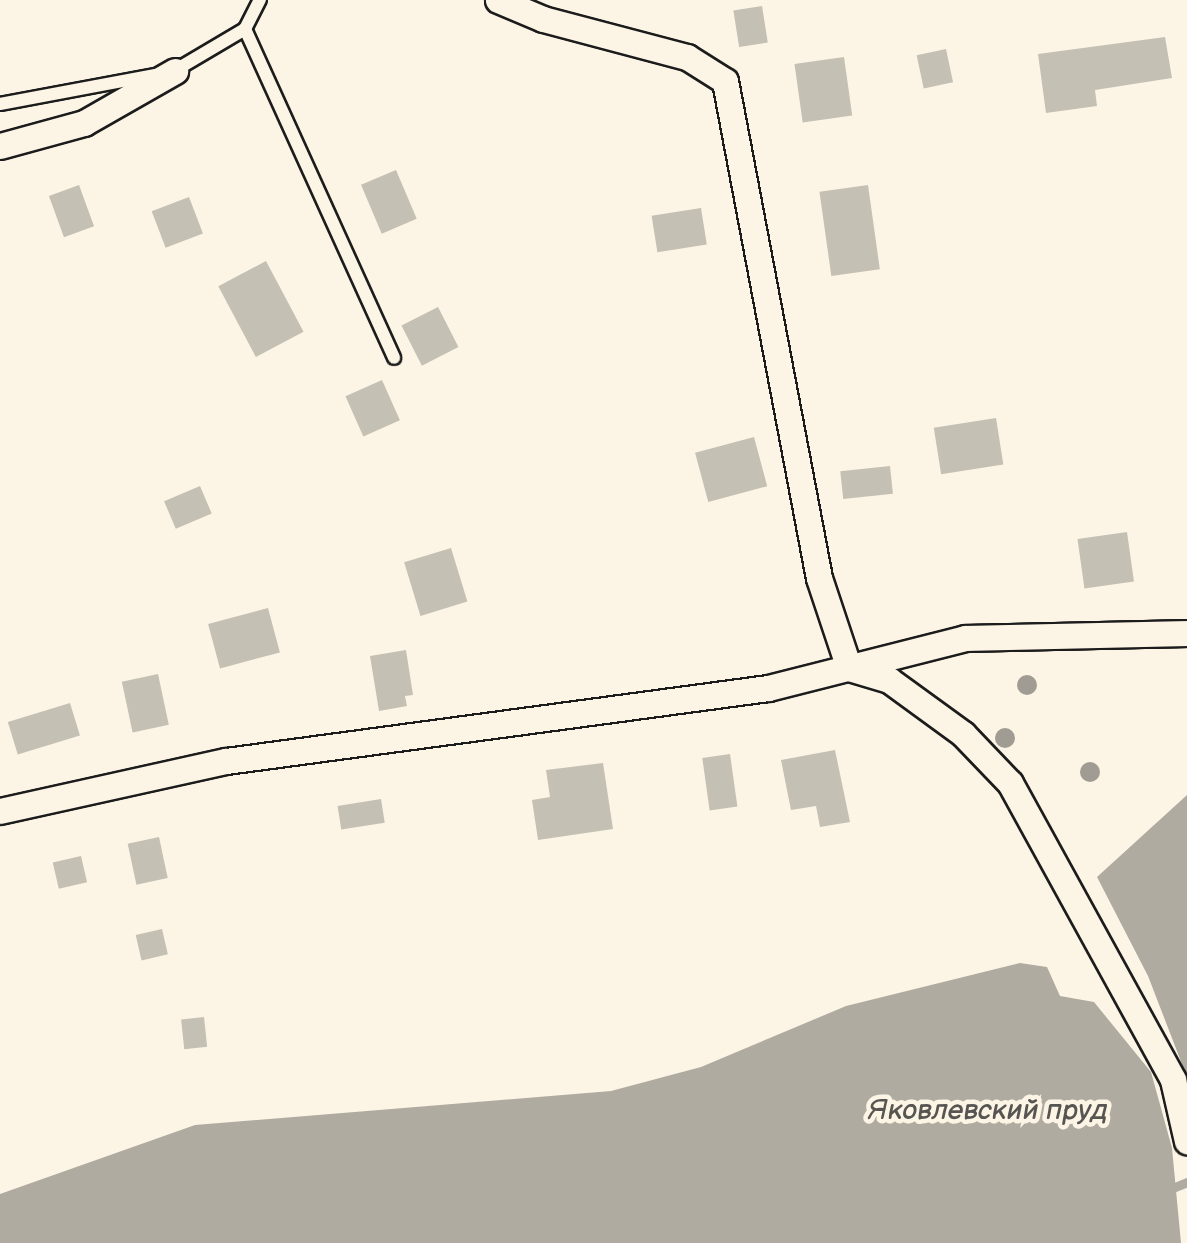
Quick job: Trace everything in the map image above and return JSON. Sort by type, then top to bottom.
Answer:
[{"type":"street","points":[[498,0],[544,19],[688,57],[725,81],[819,578],[849,668]]},
{"type":"street","points":[[0,146],[84,122],[176,71]]},
{"type":"street","points":[[0,811],[226,761],[768,688],[964,638],[1187,632]]},
{"type":"street","points":[[849,668],[888,680],[963,734],[1010,783],[1173,1080],[1187,1140]]},
{"type":"lane","points":[[0,104],[176,71],[245,30],[260,0]]},
{"type":"lane","points":[[245,30],[394,358]]},
{"type":"water","points":[[1187,795],[1187,1077],[1148,976],[1097,877]]},
{"type":"water","name":"Яковлевский пруд","points":[[1020,963],[1047,967],[1060,996],[1094,1002],[1151,1072],[1172,1148],[1181,1243],[0,1243],[0,1194],[195,1125],[611,1091],[701,1067],[846,1006]]},
{"type":"building","points":[[762,6],[768,43],[739,47],[733,11]]},
{"type":"building","points":[[1165,37],[1172,78],[1095,90],[1097,106],[1046,113],[1038,54]]},
{"type":"building","points":[[946,49],[953,82],[924,88],[917,55]]},
{"type":"building","points":[[844,57],[852,115],[803,122],[794,64]]},
{"type":"building","points":[[396,170],[417,219],[382,234],[361,185]]},
{"type":"building","points":[[79,185],[94,226],[64,237],[49,196]]},
{"type":"building","points":[[868,185],[880,269],[831,276],[819,192]]},
{"type":"building","points":[[189,197],[203,233],[166,248],[152,211]]},
{"type":"building","points":[[701,208],[707,245],[657,252],[652,216]]},
{"type":"building","points":[[266,261],[304,332],[256,357],[218,286]]},
{"type":"building","points":[[438,307],[458,347],[422,366],[401,326]]},
{"type":"building","points":[[382,380],[400,420],[363,436],[345,396]]},
{"type":"building","points":[[996,418],[1003,464],[941,474],[934,428]]},
{"type":"building","points":[[754,437],[767,486],[708,502],[695,453]]},
{"type":"building","points":[[890,466],[893,494],[843,499],[840,471]]},
{"type":"building","points":[[200,486],[212,514],[176,529],[164,501]]},
{"type":"building","points":[[1127,532],[1134,582],[1084,588],[1077,539]]},
{"type":"building","points":[[451,548],[467,602],[421,616],[404,562]]},
{"type":"building","points":[[268,608],[280,652],[220,668],[208,624]]},
{"type":"building","points":[[406,650],[413,695],[405,696],[407,706],[379,711],[370,656]]},
{"type":"building","points":[[158,674],[169,725],[133,733],[122,682]]},
{"type":"building","points":[[70,703],[80,736],[18,755],[8,722]]},
{"type":"building","points":[[835,750],[850,822],[820,827],[816,806],[791,810],[781,760]]},
{"type":"building","points":[[730,754],[737,806],[710,810],[702,758]]},
{"type":"building","points":[[603,763],[613,829],[538,840],[532,800],[550,797],[546,770]]},
{"type":"building","points":[[381,799],[385,823],[341,830],[338,806]]},
{"type":"building","points":[[159,837],[168,878],[136,885],[128,844]]},
{"type":"building","points":[[81,856],[87,882],[59,889],[53,863]]},
{"type":"building","points":[[162,929],[168,954],[142,960],[136,935]]},
{"type":"building","points":[[204,1017],[207,1047],[184,1049],[181,1019]]},
{"type":"waterway","points":[[1165,1191],[1187,1182]]}]
